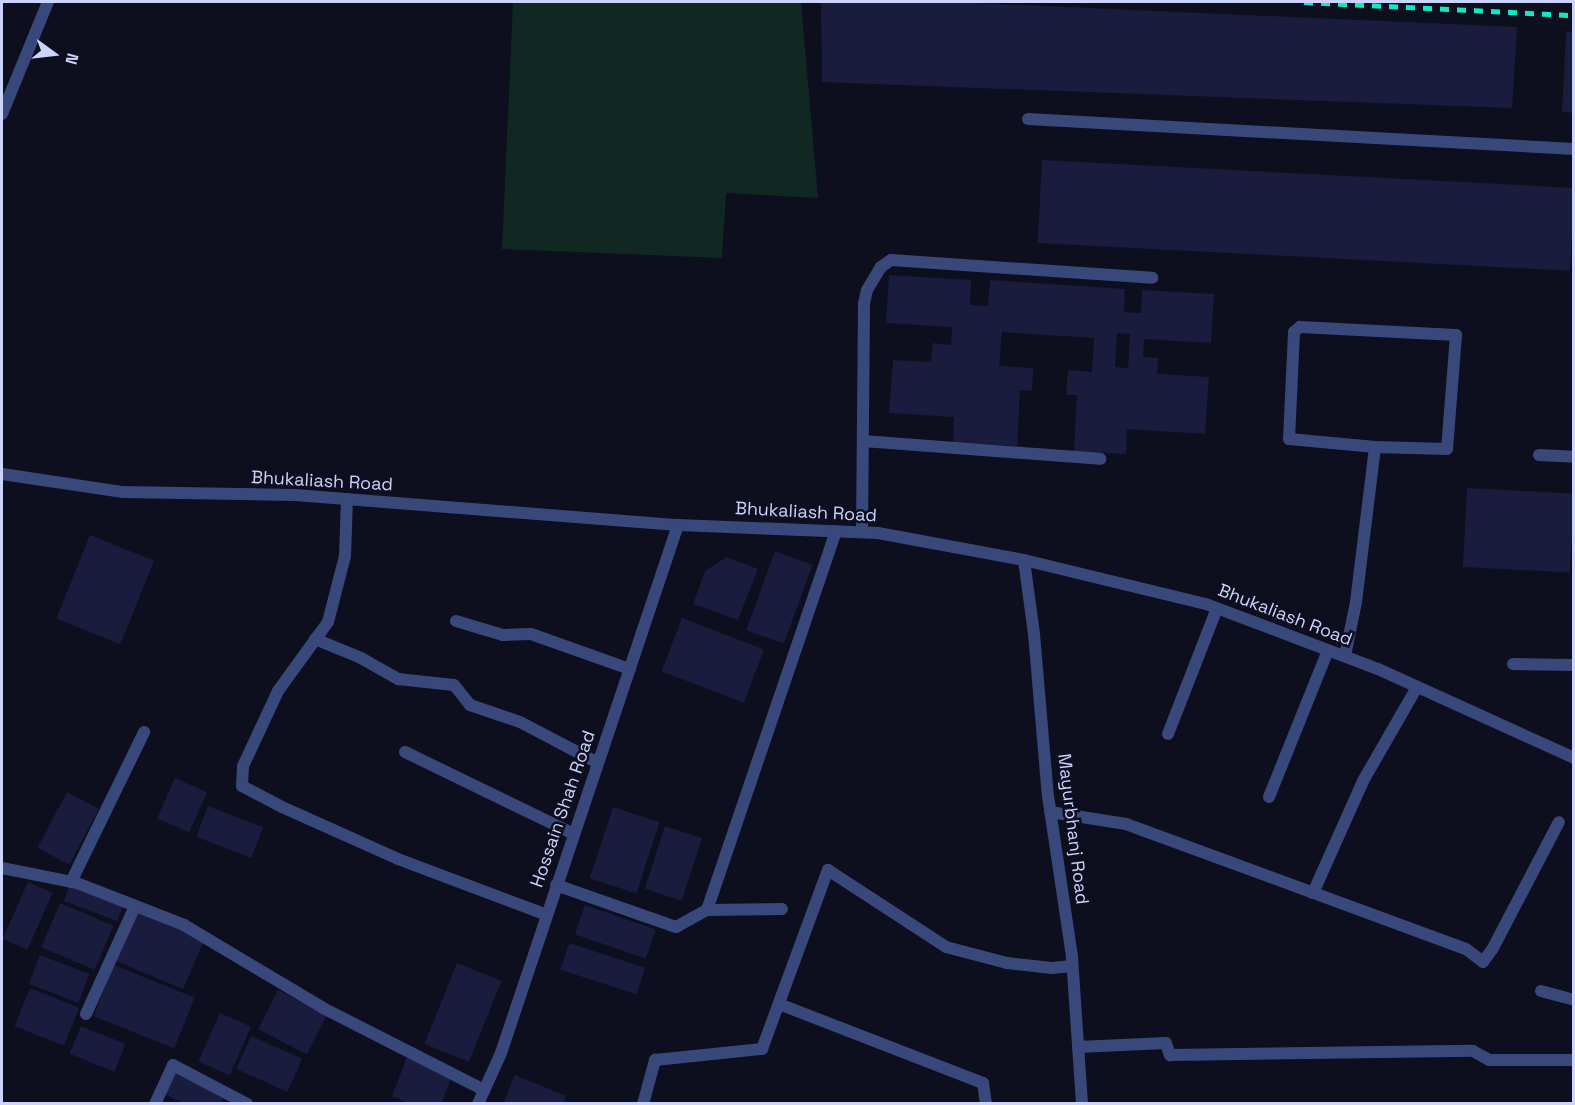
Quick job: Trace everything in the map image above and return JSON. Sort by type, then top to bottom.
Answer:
[{"type":"street","points":[[2,114],[6,92],[48,2]]},
{"type":"street","points":[[1028,119],[1574,149]]},
{"type":"street","points":[[862,532],[864,304],[873,278],[891,260],[1152,278]]},
{"type":"street","points":[[1296,328],[1456,335],[1447,449],[1375,447],[1289,439],[1287,435],[1296,328]]},
{"type":"street","points":[[863,441],[1100,459]]},
{"type":"street","points":[[1345,656],[1356,602],[1375,447]]},
{"type":"street","points":[[1539,456],[1574,457]]},
{"type":"street","name":"Bhukaliash Road","points":[[2,474],[122,492],[347,499],[678,525],[862,532],[1024,560],[1217,608],[1345,656],[1574,758]]},
{"type":"street","points":[[347,499],[345,556],[328,622],[278,691],[243,766],[242,786],[282,807],[398,859],[547,915]]},
{"type":"street","name":"Hossain Shah Road","points":[[478,1104],[501,1053],[678,525]]},
{"type":"street","points":[[707,910],[836,531]]},
{"type":"street","name":"Mayurbhanj Road","points":[[1024,560],[1034,634],[1050,812],[1072,966],[1082,1104]]},
{"type":"street","points":[[1168,734],[1217,608]]},
{"type":"street","points":[[456,621],[503,635],[531,634],[630,669]]},
{"type":"street","points":[[315,639],[361,658],[398,679],[454,685],[470,705],[520,722],[598,763]]},
{"type":"street","points":[[1269,797],[1328,650]]},
{"type":"street","points":[[1513,664],[1574,665]]},
{"type":"street","points":[[1313,893],[1363,782],[1417,687]]},
{"type":"street","points":[[71,882],[144,732]]},
{"type":"street","points":[[405,752],[574,834]]},
{"type":"street","points":[[1050,812],[1126,825],[1466,949],[1483,962],[1493,948],[1559,822]]},
{"type":"street","points":[[2,868],[71,882],[184,925],[323,1008],[484,1090]]},
{"type":"street","points":[[643,1104],[656,1060],[762,1049],[828,870],[946,947],[1007,963],[1052,968],[1072,966]]},
{"type":"street","points":[[556,885],[676,927],[707,910],[782,909]]},
{"type":"street","points":[[86,1014],[135,906]]},
{"type":"street","points":[[1541,991],[1574,1000]]},
{"type":"street","points":[[779,1004],[983,1083],[986,1104]]},
{"type":"street","points":[[1078,1047],[1166,1043],[1170,1055],[1473,1051],[1489,1060],[1574,1060]]},
{"type":"street","points":[[155,1104],[173,1065],[247,1104]]},
{"type":"green space","points":[[513,2],[801,2],[818,198],[726,193],[722,258],[502,249]]},
{"type":"building","points":[[821,2],[953,2],[1517,27],[1512,108],[822,82]]},
{"type":"building","points":[[1566,32],[1574,32],[1574,113],[1562,112]]},
{"type":"building","points":[[1042,160],[1574,188],[1570,271],[1038,243]]},
{"type":"building","points":[[889,275],[971,280],[970,305],[988,306],[990,280],[1125,289],[1124,312],[1141,313],[1142,290],[1214,294],[1211,343],[1144,339],[1143,357],[1158,358],[1157,374],[1209,377],[1205,434],[1127,429],[1126,454],[1074,451],[1077,395],[1066,395],[1068,370],[1092,372],[1094,338],[1002,332],[999,366],[1033,368],[1032,391],[1020,390],[1017,446],[953,442],[954,417],[889,413],[893,360],[931,362],[933,343],[951,345],[952,327],[886,323]],"holes":[[[1117,333],[1130,334],[1128,368],[1115,367]]]},
{"type":"building","points":[[1467,488],[1574,494],[1570,572],[1463,567]]},
{"type":"building","points":[[90,535],[154,561],[120,644],[56,618]]},
{"type":"building","points":[[775,551],[813,565],[784,644],[746,630]]},
{"type":"building","points":[[726,557],[758,569],[738,620],[693,604],[705,571]]},
{"type":"building","points":[[682,618],[764,650],[744,703],[662,671]]},
{"type":"building","points":[[175,778],[207,792],[189,832],[157,818]]},
{"type":"building","points":[[67,792],[99,809],[69,865],[37,848]]},
{"type":"building","points":[[208,806],[263,827],[251,858],[196,837]]},
{"type":"building","points":[[613,807],[660,822],[636,893],[590,878]]},
{"type":"building","points":[[665,826],[702,838],[682,901],[645,889]]},
{"type":"building","points":[[28,882],[53,893],[27,950],[3,939]]},
{"type":"building","points":[[70,885],[123,905],[117,921],[64,901]]},
{"type":"building","points":[[60,903],[113,926],[95,970],[41,947]]},
{"type":"building","points":[[585,905],[656,929],[646,959],[575,934]]},
{"type":"building","points":[[137,911],[204,940],[183,989],[116,961]]},
{"type":"building","points":[[569,943],[645,968],[636,994],[560,970]]},
{"type":"building","points":[[40,955],[89,974],[78,1003],[29,984]]},
{"type":"building","points":[[457,963],[502,981],[469,1062],[424,1044]]},
{"type":"building","points":[[114,965],[195,998],[174,1049],[93,1016]]},
{"type":"building","points":[[30,988],[79,1008],[64,1046],[15,1026]]},
{"type":"building","points":[[278,990],[327,1015],[307,1054],[258,1029]]},
{"type":"building","points":[[220,1013],[251,1027],[230,1075],[198,1061]]},
{"type":"building","points":[[81,1026],[126,1044],[114,1072],[70,1054]]},
{"type":"building","points":[[251,1036],[302,1059],[288,1092],[236,1069]]},
{"type":"building","points":[[407,1057],[452,1076],[441,1104],[411,1104],[392,1096]]},
{"type":"building","points":[[174,1071],[225,1094],[221,1104],[185,1104],[164,1094]]},
{"type":"building","points":[[515,1075],[566,1096],[563,1104],[503,1104]]},
{"type":"railway","points":[[1304,2],[1574,15]]}]
